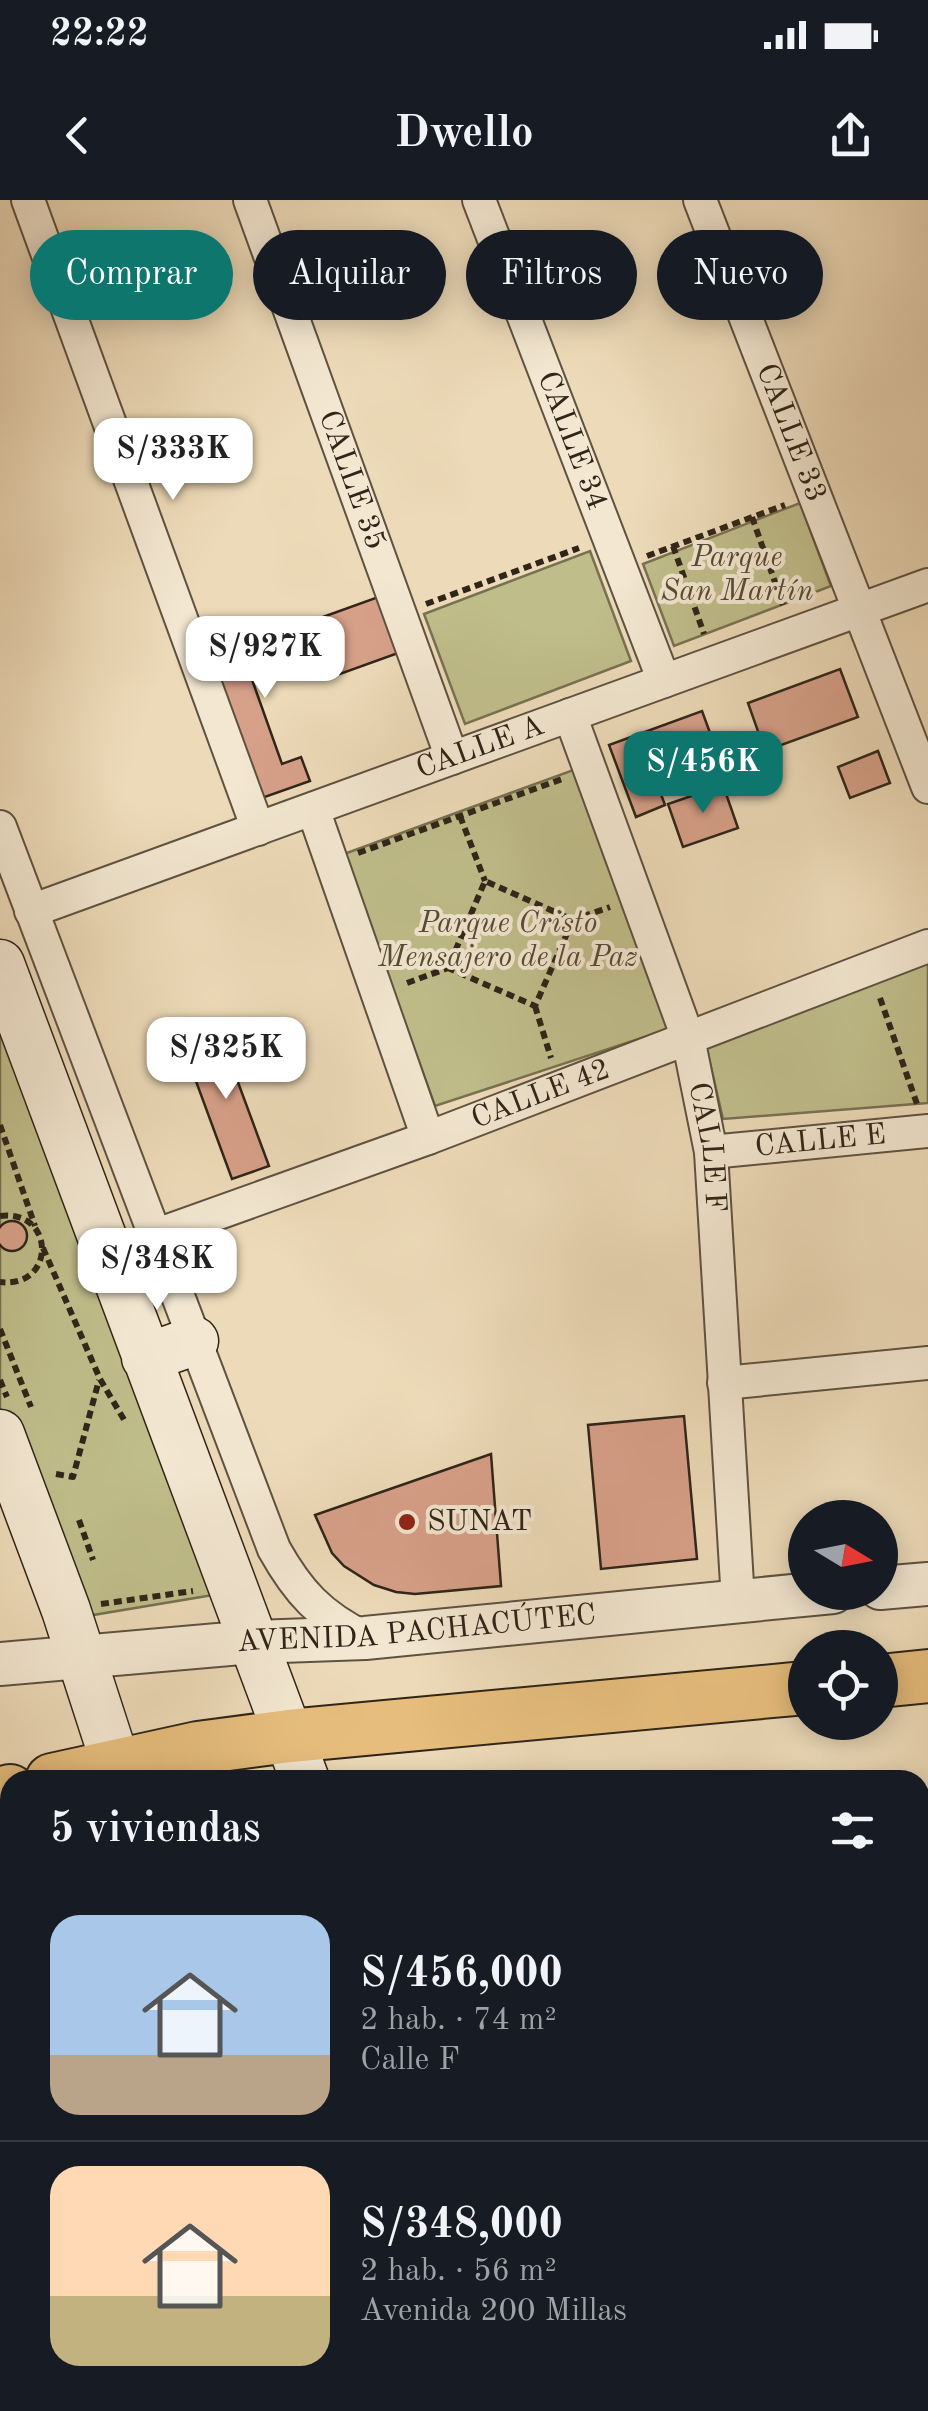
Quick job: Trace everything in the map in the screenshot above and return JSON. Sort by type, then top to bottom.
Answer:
[{"type":"main road","points":[[0,964],[297,1758]]},
{"type":"main road","points":[[146,1358],[194,1340]]},
{"type":"main road","points":[[18,1427],[56,1503],[92,1602],[81,1655],[117,1770]]},
{"type":"main road","points":[[898,1679],[928,1676]]},
{"type":"main road","points":[[128,1770],[198,1748],[297,1758],[788,1690]]},
{"type":"street","points":[[28,200],[258,828]]},
{"type":"street","name":"CALLE 35","points":[[250,200],[452,758]]},
{"type":"street","name":"CALLE 34","points":[[479,200],[664,681]]},
{"type":"street","name":"CALLE 33","points":[[700,200],[928,787]]},
{"type":"street","name":"CALLE A","points":[[31,911],[928,585]]},
{"type":"street","name":"CALLE F","points":[[570,715],[688,1038],[711,1152],[738,1601]]},
{"type":"street","points":[[312,809],[428,1138]]},
{"type":"street","points":[[0,827],[274,1549],[292,1582],[340,1626],[365,1638]]},
{"type":"street","name":"CALLE 42","points":[[154,1236],[428,1138],[928,946]]},
{"type":"street","name":"CALLE E","points":[[711,1152],[927,1131]]},
{"type":"street","points":[[724,1383],[928,1363]]},
{"type":"street","points":[[898,1586],[928,1584]]},
{"type":"street","name":"AVENIDA PACHACÚTEC","points":[[0,1664],[252,1642],[365,1638],[788,1596]]},
{"type":"path","points":[[400,614],[614,551],[673,546],[815,494]]},
{"type":"path","points":[[752,517],[793,634]]},
{"type":"path","points":[[673,546],[714,663]]},
{"type":"path","points":[[350,856],[572,776]]},
{"type":"path","points":[[448,968],[485,882],[460,816]]},
{"type":"path","points":[[485,882],[573,920],[619,904]]},
{"type":"path","points":[[535,1067],[552,1062],[535,1006],[573,920]]},
{"type":"path","points":[[396,987],[448,968],[535,1006]]},
{"type":"path","points":[[870,968],[927,1131]]},
{"type":"path","points":[[0,1124],[43,1248],[100,1379],[133,1436]]},
{"type":"path","points":[[0,1216],[16,1215],[35,1228]]},
{"type":"path","points":[[0,1282],[28,1278],[41,1260],[43,1248]]},
{"type":"path","points":[[0,1330],[18,1427]]},
{"type":"path","points":[[97,1573],[56,1503],[49,1472],[73,1477],[100,1379]]},
{"type":"path","points":[[50,1456],[57,1474],[56,1503]]},
{"type":"path","points":[[92,1602],[194,1591],[187,1574]]},
{"type":"green space","name":"Parque San Martín","points":[[800,503],[831,586],[674,646],[643,564]]},
{"type":"green space","points":[[590,551],[631,661],[465,724],[424,614]]},
{"type":"green space","name":"Parque Cristo Mensajero de la Paz","points":[[576,769],[672,1028],[435,1106],[344,854]]},
{"type":"green space","points":[[928,957],[928,1103],[723,1119],[705,1041]]},
{"type":"green space","points":[[0,1019],[213,1595],[87,1616],[35,1506],[0,1408]]},
{"type":"building","points":[[381,596],[401,652],[340,674],[320,618]]},
{"type":"building","points":[[320,618],[330,645],[250,674],[282,764],[301,757],[310,781],[262,798],[212,657]]},
{"type":"building","points":[[840,669],[858,717],[765,751],[748,703]]},
{"type":"building","points":[[702,711],[713,741],[650,765],[665,805],[636,817],[609,745]]},
{"type":"building","points":[[878,751],[890,783],[850,798],[838,767]]},
{"type":"building","points":[[723,785],[738,828],[683,847],[668,804]]},
{"type":"building","points":[[229,1029],[245,1073],[236,1077],[269,1166],[232,1179],[183,1046]]},
{"type":"building","points":[[6,1223],[18,1223],[25,1230],[25,1242],[18,1249],[6,1249],[-1,1242],[-1,1230]]},
{"type":"building","points":[[684,1416],[697,1559],[601,1569],[588,1425]]},
{"type":"building","name":"SUNAT","points":[[491,1454],[501,1586],[415,1594],[396,1592],[374,1585],[344,1566],[332,1553],[315,1515]]},
{"type":"place","name":"SUNAT","points":[[407,1522]]}]
